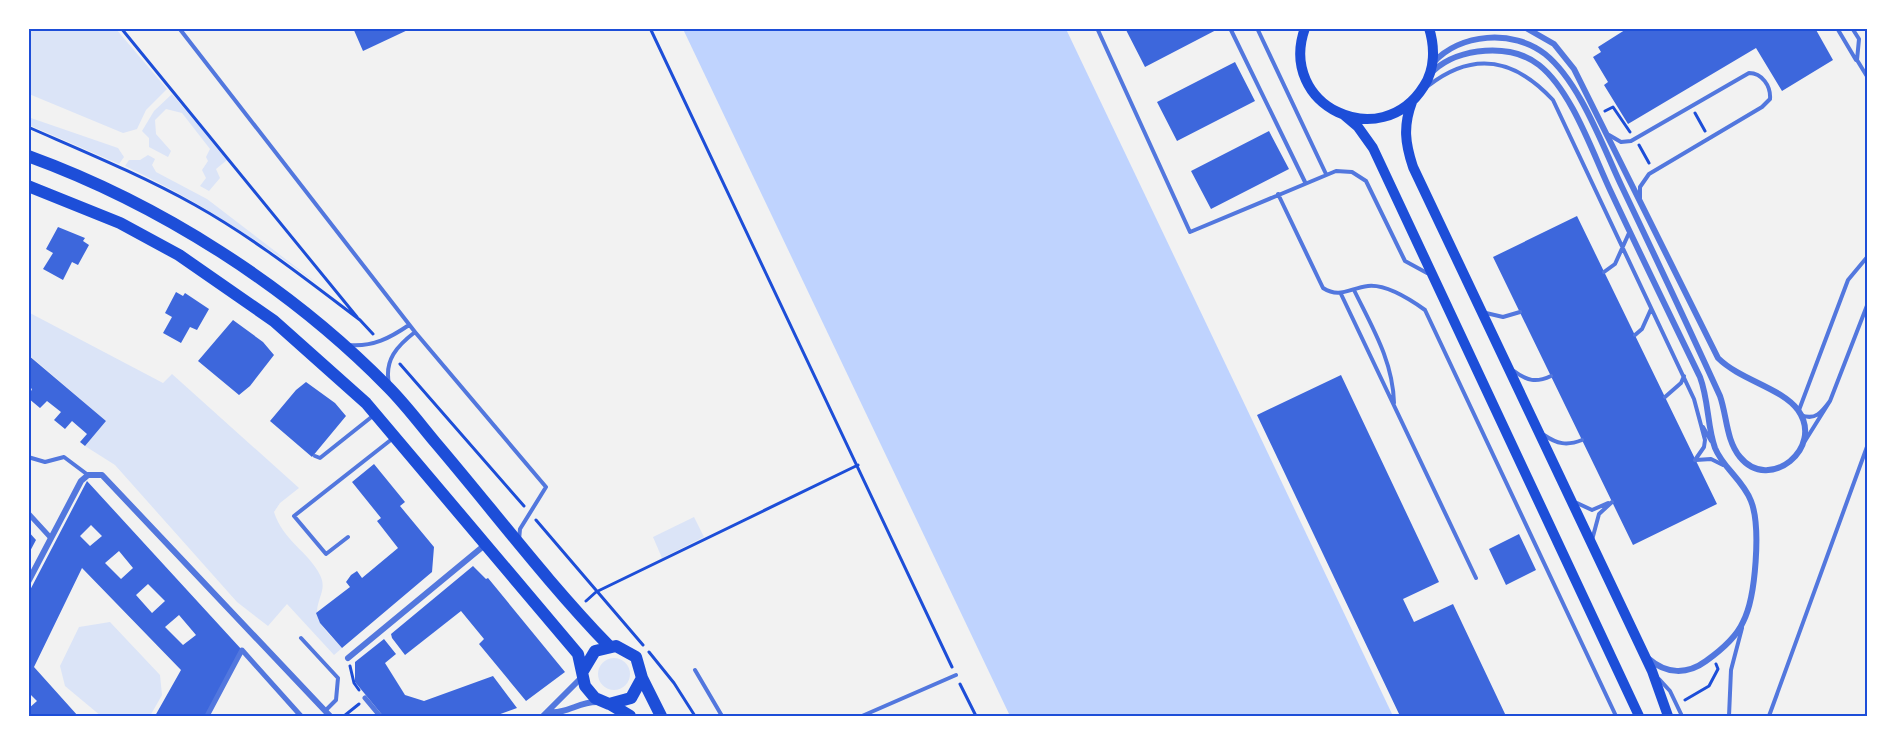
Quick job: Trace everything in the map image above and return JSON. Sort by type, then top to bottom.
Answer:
[{"type":"highway","points":[[28,156],[128,198],[188,230],[275,291],[343,345],[391,390],[519,540],[575,610],[609,646]]},
{"type":"highway","points":[[28,186],[120,223],[188,261],[274,321],[375,414],[486,543],[578,654],[589,693],[630,717]]},
{"type":"highway","points":[[583,673],[595,651],[609,646],[624,648],[636,657],[642,678],[661,717]]},
{"type":"highway","points":[[605,703],[630,698],[642,678]]},
{"type":"main road","points":[[1294,28],[1308,86],[1324,104],[1345,116],[1358,127],[1373,148],[1640,717]]},
{"type":"main road","points":[[1300,51],[1305,28]]},
{"type":"main road","points":[[1429,28],[1432,41],[1431,68],[1415,98],[1404,128],[1406,147],[1506,366],[1652,671],[1668,717]]},
{"type":"main road","points":[[1345,116],[1369,120],[1381,118],[1403,109],[1415,98]]},
{"type":"street","points":[[1431,68],[1456,44],[1501,38],[1530,45],[1554,63],[1590,119],[1710,375],[1725,409],[1732,444],[1739,456],[1755,469],[1774,470],[1792,460],[1805,442],[1804,425],[1800,413],[1784,398],[1740,376],[1718,358],[1606,131],[1565,57],[1543,36],[1526,28]]},
{"type":"street","points":[[1431,68],[1487,51],[1524,57],[1539,65],[1563,93],[1700,377],[1706,394],[1716,449],[1746,490],[1757,524],[1752,584],[1744,621],[1732,639],[1702,664],[1672,672],[1661,670],[1644,655]]},
{"type":"street","points":[[28,582],[81,481],[88,475],[98,474],[106,478],[328,714]]},
{"type":"street","points":[[28,513],[50,537]]},
{"type":"street","points":[[348,658],[486,543]]},
{"type":"street","points":[[207,717],[242,650],[302,717]]},
{"type":"street","points":[[543,717],[550,712],[557,700],[583,673]]},
{"type":"street","points":[[365,698],[380,717]]},
{"type":"street","points":[[550,712],[561,713],[585,701],[605,703]]},
{"type":"lane","points":[[179,28],[409,325],[546,487],[520,529],[519,540]]},
{"type":"lane","points":[[1097,28],[1190,232],[1305,182],[1344,170],[1359,175],[1366,181],[1405,261],[1434,276]]},
{"type":"lane","points":[[1230,28],[1305,182]]},
{"type":"lane","points":[[1257,28],[1326,174]]},
{"type":"lane","points":[[1837,28],[1868,78]]},
{"type":"lane","points":[[1852,28],[1859,39],[1857,60]]},
{"type":"lane","points":[[1415,98],[1454,70],[1486,63],[1507,65],[1534,80],[1553,100],[1684,375],[1701,423],[1716,449]]},
{"type":"lane","points":[[1606,131],[1617,140],[1631,141],[1749,73],[1762,78],[1769,88],[1770,99],[1762,107],[1649,174],[1640,187],[1640,201]]},
{"type":"lane","points":[[1278,194],[1323,288],[1341,294],[1369,286],[1384,288],[1425,310],[1616,717]]},
{"type":"lane","points":[[1604,272],[1615,264],[1629,230]]},
{"type":"lane","points":[[1830,401],[1817,416],[1807,418],[1800,413],[1848,280],[1868,256]]},
{"type":"lane","points":[[1354,290],[1388,358],[1394,384],[1394,406]]},
{"type":"lane","points":[[1341,294],[1476,578]]},
{"type":"lane","points":[[1805,442],[1830,401],[1868,303]]},
{"type":"lane","points":[[1478,305],[1495,316],[1520,312]]},
{"type":"lane","points":[[1635,335],[1642,328],[1651,308]]},
{"type":"lane","points":[[343,345],[363,346],[380,342],[409,325]]},
{"type":"lane","points":[[391,390],[388,376],[392,354],[415,332]]},
{"type":"lane","points":[[1506,366],[1522,378],[1534,381],[1551,376]]},
{"type":"lane","points":[[1665,397],[1681,384],[1684,375]]},
{"type":"lane","points":[[315,456],[320,458],[375,414]]},
{"type":"lane","points":[[1701,423],[1704,447],[1695,460],[1711,459],[1731,471]]},
{"type":"lane","points":[[1538,432],[1554,442],[1570,444],[1582,440]]},
{"type":"lane","points":[[348,537],[326,554],[294,516],[395,436]]},
{"type":"lane","points":[[1769,717],[1868,444]]},
{"type":"lane","points":[[28,457],[45,462],[64,457],[88,475]]},
{"type":"lane","points":[[1571,500],[1592,510],[1612,502],[1597,519],[1592,544]]},
{"type":"lane","points":[[1729,717],[1731,670],[1744,621]]},
{"type":"lane","points":[[301,638],[338,678],[336,700],[328,714]]},
{"type":"lane","points":[[695,670],[722,717]]},
{"type":"lane","points":[[1652,671],[1670,691],[1682,717]]},
{"type":"lane","points":[[862,717],[956,675]]},
{"type":"lane","points":[[873,711],[876,717]]},
{"type":"lane","points":[[1866,717],[1868,712]]},
{"type":"path","points":[[121,28],[360,320]]},
{"type":"path","points":[[650,28],[976,717]]},
{"type":"path","points":[[1691,106],[1709,139]]},
{"type":"path","points":[[575,610],[597,592],[858,465]]},
{"type":"path","points":[[1677,704],[1709,686],[1718,669],[1713,656]]},
{"type":"path","points":[[344,717],[365,698],[354,683],[348,658]]},
{"type":"shaded area","points":[[29,28],[116,29],[167,89],[146,110],[137,129],[123,133],[29,94]]},
{"type":"shaded area","points":[[172,94],[227,160],[216,169],[220,178],[209,191],[200,186],[206,178],[202,170],[208,161],[206,157],[210,149],[182,113],[166,109],[155,120],[156,134],[171,151],[168,157],[149,147],[149,138],[142,131],[154,111]]},
{"type":"shaded area","points":[[28,117],[118,148],[124,157],[119,164],[29,125]]},
{"type":"shaded area","points":[[148,155],[155,159],[152,165],[156,172],[207,199],[322,287],[226,222],[176,192],[125,166],[129,160],[140,160]]},
{"type":"shaded area","points":[[28,312],[163,383],[172,374],[299,488],[280,503],[274,512],[283,531],[320,575],[323,585],[317,616],[326,631],[342,648],[334,655],[287,604],[268,626],[237,602],[115,465],[85,446],[106,421],[29,355]]},
{"type":"shaded area","points":[[694,517],[704,537],[662,558],[653,537]]},
{"type":"shaded area","points":[[110,622],[160,675],[162,695],[150,716],[101,716],[65,686],[60,666],[79,627]]},
{"type":"shaded area","points":[[614,658],[625,663],[630,674],[625,685],[614,690],[603,685],[598,674],[603,663]]},
{"type":"water","points":[[683,29],[1066,29],[1393,716],[1010,716]]},
{"type":"building","points":[[353,28],[412,28],[363,51]]},
{"type":"building","points":[[1125,28],[1220,28],[1145,67]]},
{"type":"building","points":[[1628,28],[1815,28],[1833,60],[1782,91],[1756,48],[1628,124],[1604,85],[1608,82],[1593,57],[1601,52],[1598,47]]},
{"type":"building","points":[[1235,62],[1255,101],[1177,141],[1157,102]]},
{"type":"building","points":[[1269,131],[1289,169],[1211,209],[1191,171]]},
{"type":"building","points":[[1577,216],[1717,504],[1633,545],[1493,257]]},
{"type":"building","points":[[58,227],[85,238],[83,241],[89,245],[78,265],[72,262],[63,280],[43,269],[53,253],[46,249]]},
{"type":"building","points":[[176,292],[183,296],[185,293],[209,309],[197,330],[190,327],[181,343],[163,333],[172,317],[165,313]]},
{"type":"building","points":[[233,320],[263,342],[274,355],[250,386],[239,395],[198,361]]},
{"type":"building","points":[[28,355],[106,421],[85,446],[80,442],[87,434],[72,421],[65,429],[54,420],[61,412],[47,401],[40,408],[28,398],[32,389],[28,386]]},
{"type":"building","points":[[1341,375],[1439,582],[1403,599],[1414,622],[1453,604],[1506,716],[1400,716],[1257,415]]},
{"type":"building","points":[[306,382],[335,403],[346,416],[312,457],[270,421],[296,390]]},
{"type":"building","points":[[374,464],[405,502],[400,506],[434,547],[432,572],[342,648],[320,623],[316,613],[350,587],[346,582],[351,575],[357,571],[362,578],[398,548],[377,521],[381,518],[352,482]]},
{"type":"building","points":[[87,481],[242,650],[207,716],[155,716],[181,670],[82,568],[34,667],[78,716],[28,716],[28,709],[37,701],[28,692],[28,594]],"holes":[[[91,525],[102,536],[90,546],[80,536]],[[119,551],[133,568],[121,579],[105,563]],[[148,584],[165,601],[152,613],[136,595]],[[179,615],[196,635],[183,645],[165,627]]]},
{"type":"building","points":[[28,531],[36,540],[28,555]]},
{"type":"building","points":[[1519,534],[1536,570],[1506,585],[1489,549]]},
{"type":"building","points":[[473,566],[486,579],[488,578],[565,672],[526,701],[479,644],[484,639],[461,611],[405,655],[392,638],[391,634]]},
{"type":"building","points":[[384,639],[396,654],[385,663],[405,695],[424,701],[493,676],[517,708],[495,716],[383,716],[355,682],[355,662]]}]
